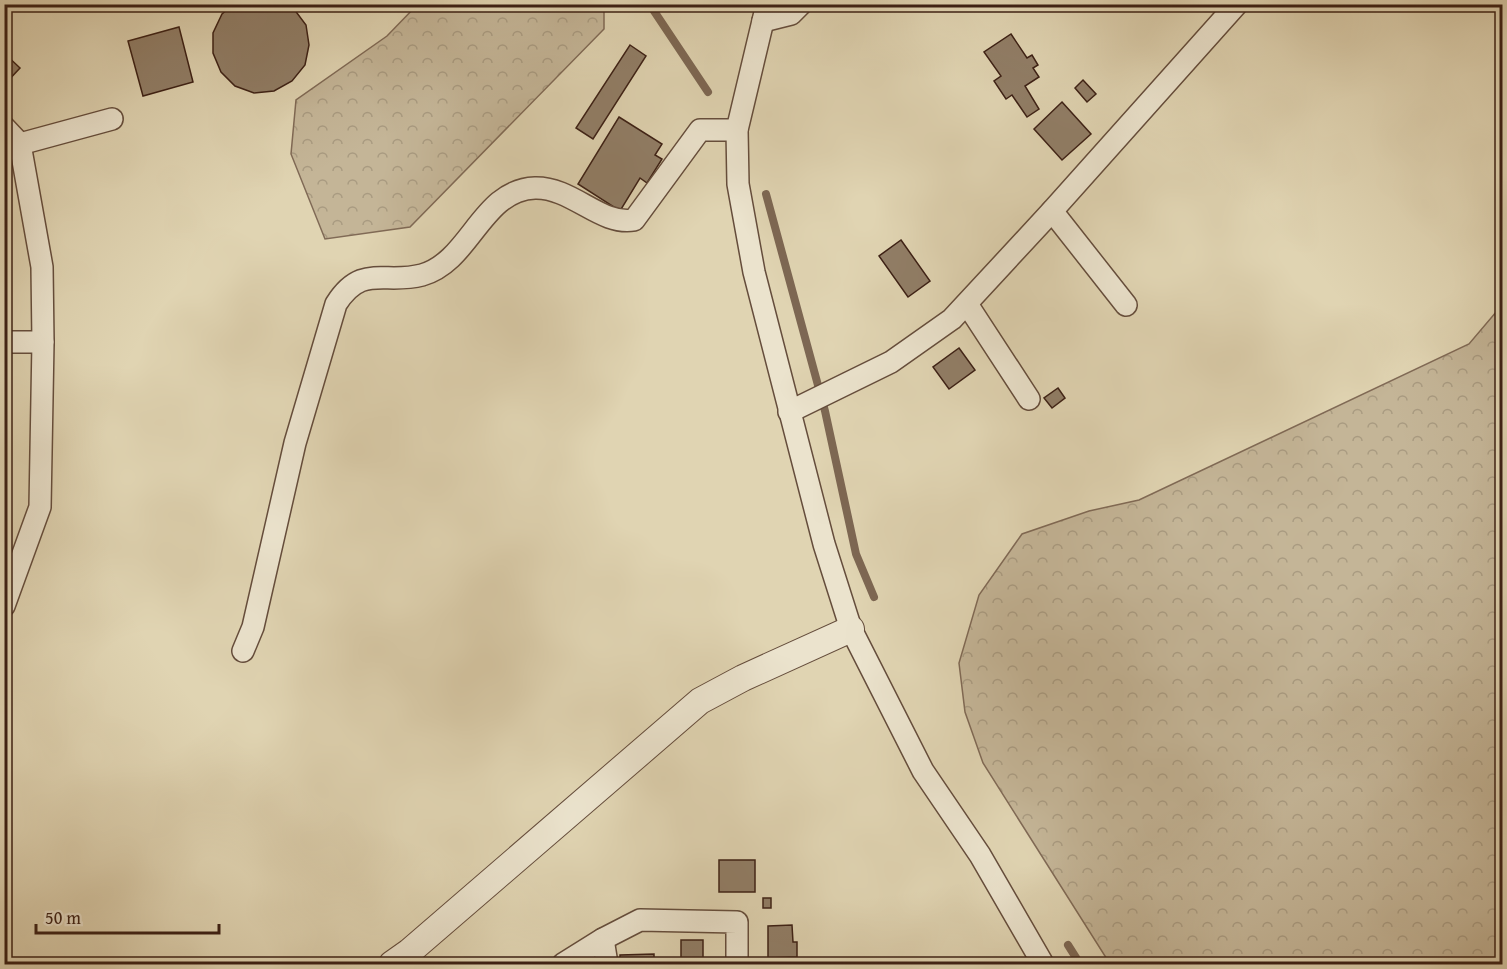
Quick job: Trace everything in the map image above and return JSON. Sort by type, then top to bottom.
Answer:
[{"type":"street","points":[[801,4],[791,14],[765,13],[737,130],[738,184],[744,226],[789,412],[824,544],[851,629],[923,771],[980,855],[1043,964]]},
{"type":"street","points":[[789,412],[891,362],[952,319],[1237,4]]},
{"type":"street","points":[[20,144],[112,119]]},
{"type":"street","points":[[4,127],[20,144],[42,267],[43,342],[40,507],[4,606]]},
{"type":"street","points":[[243,651],[253,627],[295,443],[336,304],[342,295],[364,278],[403,278],[433,271],[450,258],[501,199],[513,192],[537,188],[560,192],[619,221],[634,220],[700,130],[737,130]]},
{"type":"street","points":[[1052,211],[1126,305]]},
{"type":"street","points":[[967,304],[1029,399]]},
{"type":"street","points":[[4,342],[43,342]]},
{"type":"street","points":[[392,964],[409,952],[700,701],[743,678],[851,629]]},
{"type":"street","points":[[563,964],[603,939],[640,920],[737,922],[736,964]]},
{"type":"street","points":[[603,939],[607,964]]},
{"type":"green space","points":[[418,4],[604,5],[604,29],[410,227],[325,239],[291,154],[296,100],[387,36]]},
{"type":"green space","points":[[1502,305],[1502,964],[1110,964],[983,763],[965,712],[959,663],[979,595],[1022,534],[1089,511],[1139,500],[1469,344]]},
{"type":"building","points":[[234,4],[288,4],[294,9],[306,25],[309,45],[305,65],[292,81],[274,91],[254,93],[235,86],[221,72],[213,53],[213,33],[222,14]]},
{"type":"building","points":[[179,27],[193,82],[143,96],[128,41]]},
{"type":"building","points":[[1011,34],[1027,58],[1032,55],[1038,65],[1033,68],[1039,77],[1025,86],[1039,109],[1027,117],[1012,95],[1006,99],[994,81],[1001,76],[984,52]]},
{"type":"building","points":[[630,45],[646,56],[593,139],[576,128]]},
{"type":"building","points":[[4,53],[20,68],[4,85]]},
{"type":"building","points":[[1083,80],[1096,94],[1087,102],[1075,88]]},
{"type":"building","points":[[1062,102],[1091,134],[1062,160],[1034,129]]},
{"type":"building","points":[[619,117],[662,144],[655,155],[662,159],[647,183],[640,178],[620,211],[578,184]]},
{"type":"building","points":[[901,240],[930,281],[908,297],[879,256]]},
{"type":"building","points":[[959,348],[975,370],[949,389],[933,367]]},
{"type":"building","points":[[1058,388],[1065,398],[1052,408],[1044,398]]},
{"type":"building","points":[[719,860],[755,860],[755,892],[719,892]]},
{"type":"building","points":[[763,898],[771,898],[771,908],[763,908]]},
{"type":"building","points":[[792,925],[793,942],[797,942],[797,957],[768,958],[768,926]]},
{"type":"building","points":[[681,940],[703,940],[703,964],[681,964]]},
{"type":"building","points":[[654,954],[654,964],[620,964],[620,955]]},
{"type":"waterway","points":[[654,11],[708,92]]},
{"type":"waterway","points":[[766,194],[825,411],[856,554],[874,597]]},
{"type":"waterway","points":[[1068,945],[1080,964]]}]
